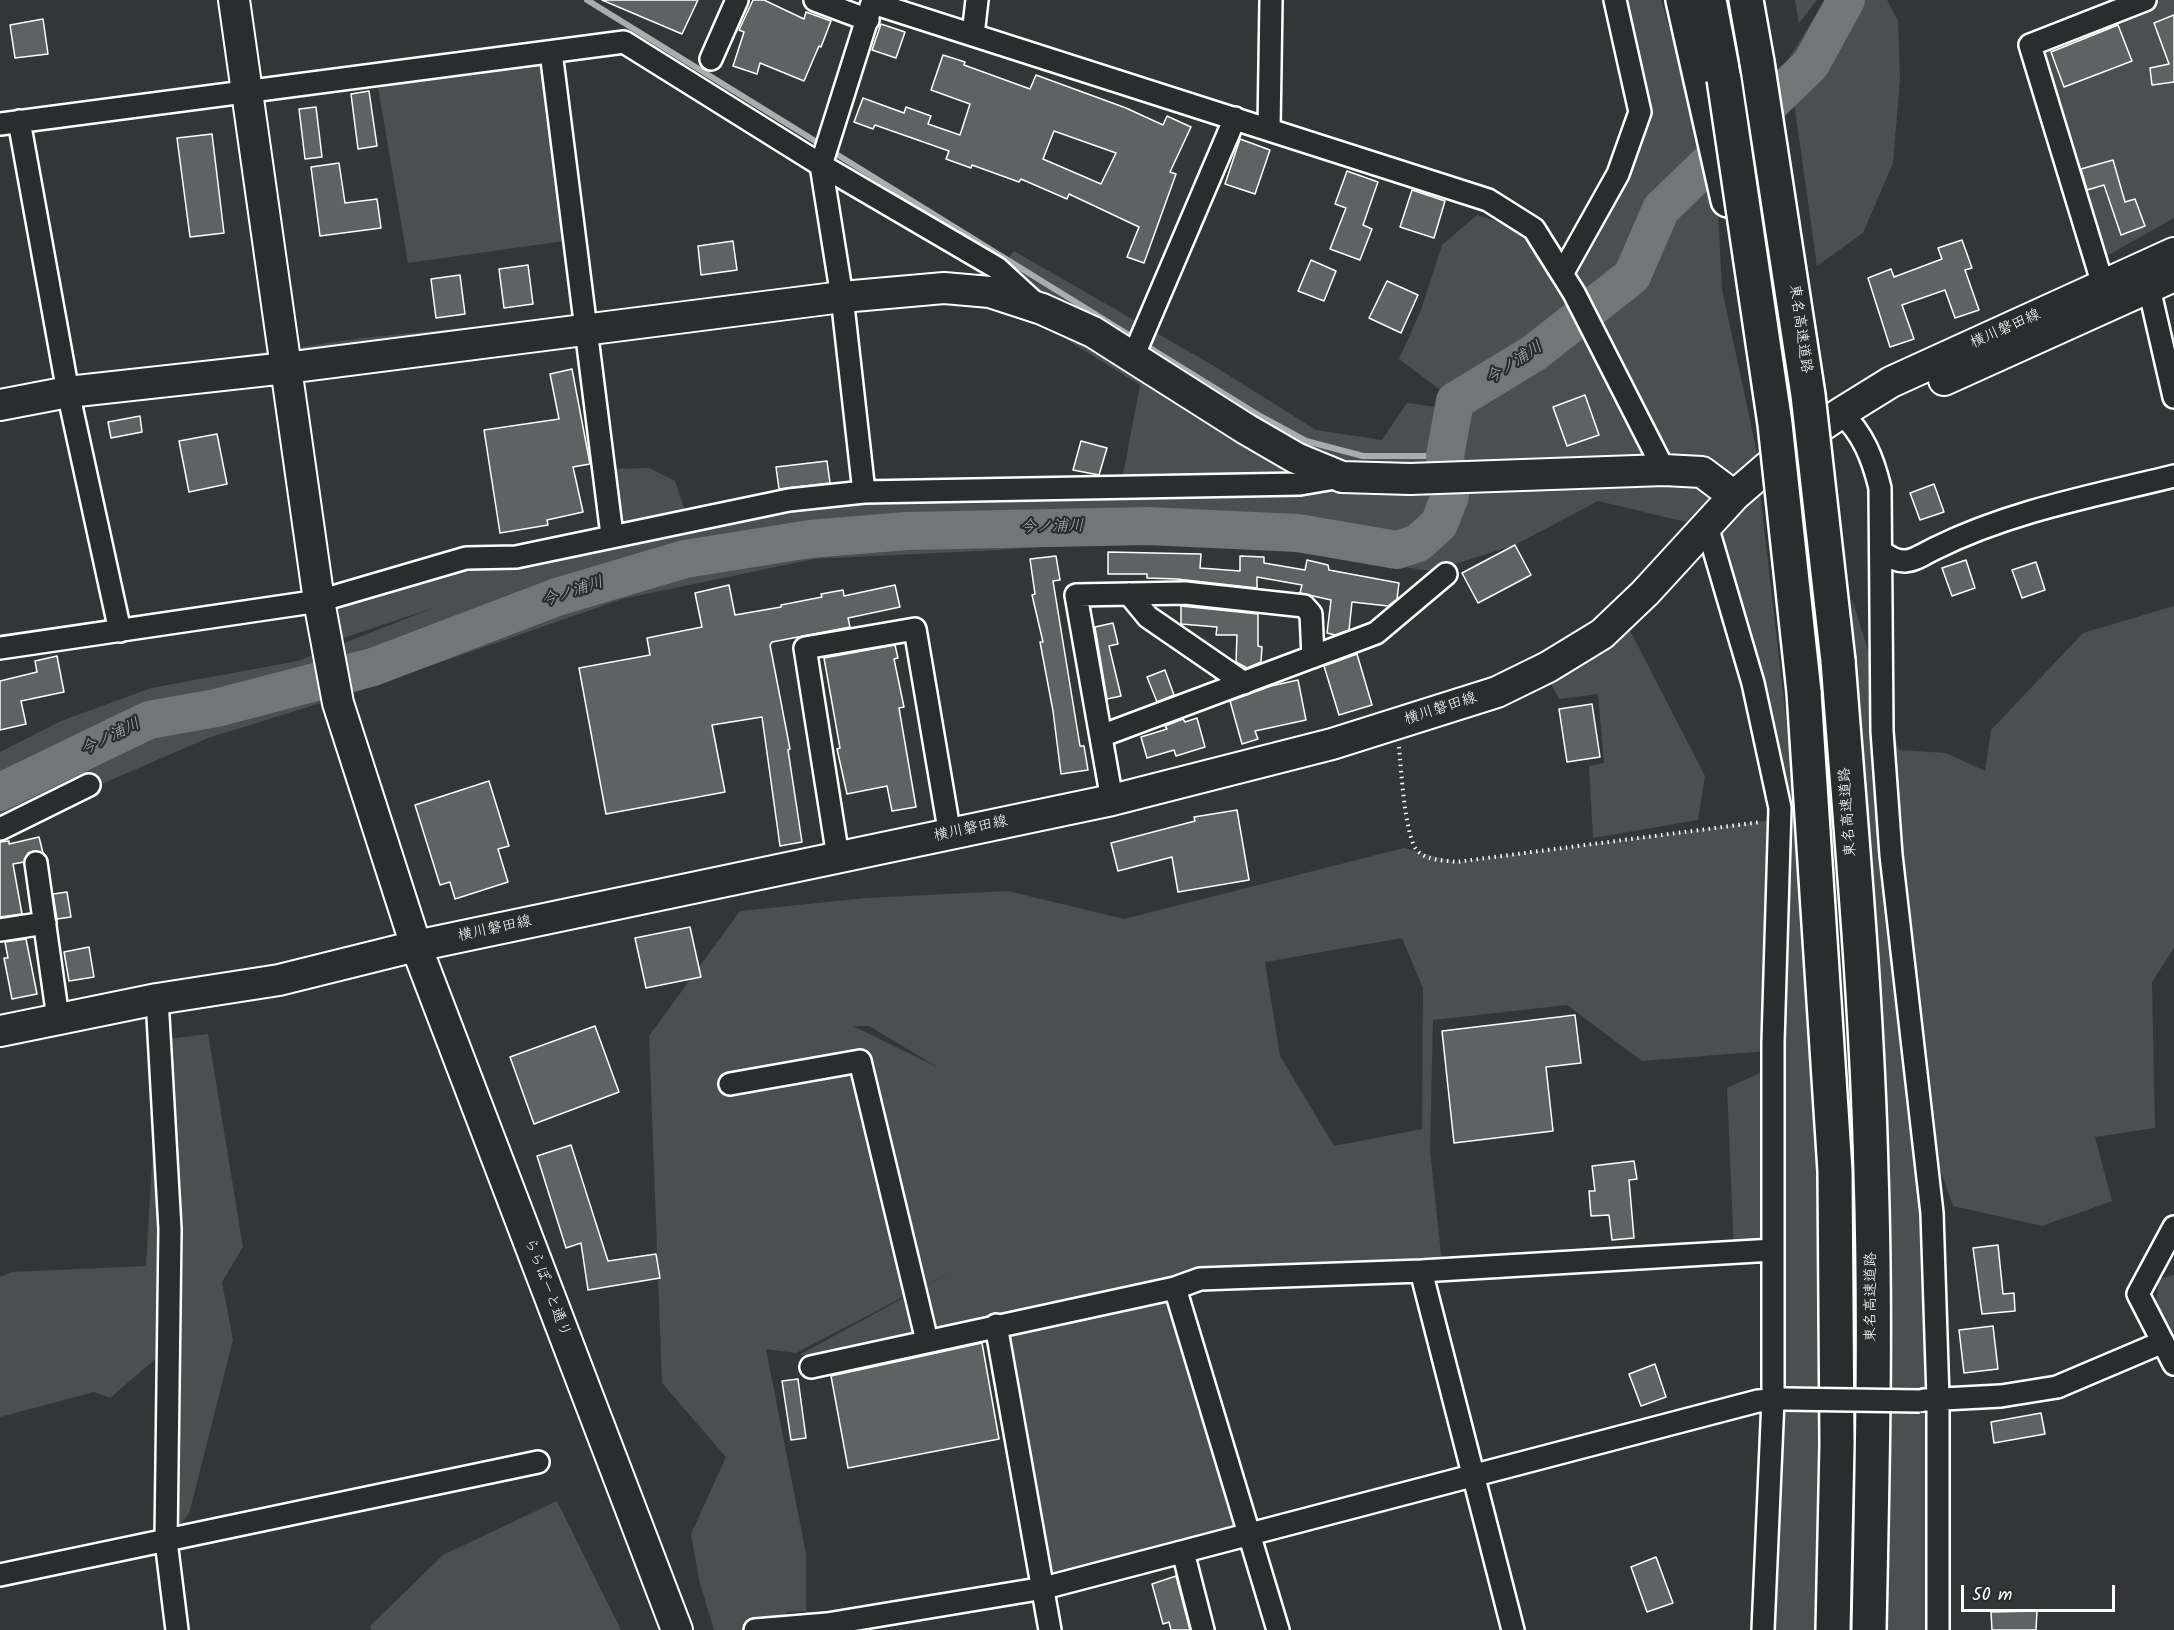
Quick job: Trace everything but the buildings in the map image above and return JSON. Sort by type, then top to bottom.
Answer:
[{"type":"highway","points":[[1683,0],[1714,84]]},
{"type":"highway","points":[[1709,0],[1714,84],[1775,424],[1804,692],[1835,1171],[1837,1445],[1833,1630]]},
{"type":"highway","name":"東名高速道路","points":[[1746,0],[1808,395],[1838,661],[1860,951],[1871,1172],[1873,1444],[1869,1630]]},
{"type":"street","name":"ららぽーと通り","points":[[234,0],[325,644],[338,704],[416,946],[677,1630]]},
{"type":"street","points":[[711,59],[737,0]]},
{"type":"street","points":[[815,0],[871,8],[973,35],[1488,200],[1534,229],[1574,293],[1664,470]]},
{"type":"street","points":[[973,35],[976,0]]},
{"type":"street","points":[[1269,129],[1271,0]]},
{"type":"street","points":[[1562,274],[1617,174],[1640,112],[1615,0]]},
{"type":"street","points":[[2103,285],[2030,45],[2145,0]]},
{"type":"street","points":[[864,492],[842,297],[821,165],[871,8]]},
{"type":"street","points":[[120,631],[9,123],[248,94],[624,42],[821,165],[997,268],[1042,309]]},
{"type":"street","points":[[551,52],[588,330],[612,535]]},
{"type":"street","points":[[1133,357],[1234,118]]},
{"type":"street","name":"横川磐田線","points":[[0,1031],[157,999],[279,980],[416,946],[1112,800],[1332,744],[1497,692],[1548,667],[1602,634],[1645,593],[1734,496],[1794,444],[1841,413],[1891,382],[2174,253]]},
{"type":"street","points":[[2162,282],[2174,397]]},
{"type":"street","name":"横川磐田線","points":[[1841,413],[1899,400],[2162,282]]},
{"type":"street","points":[[0,405],[68,392],[286,368],[842,297],[944,288],[990,292],[1042,309],[1093,332],[1296,458],[1342,477]]},
{"type":"street","points":[[1841,413],[1856,426],[1874,461],[1880,488],[1882,731],[1892,855],[1932,1213],[1929,1400],[1938,1630]]},
{"type":"street","points":[[0,648],[319,601],[466,558],[516,556],[789,500],[864,492],[1300,483],[1342,477],[1410,479],[1664,470],[1702,472],[1734,496]]},
{"type":"street","points":[[1882,552],[1895,561],[1906,562],[1955,539],[2018,514],[2174,476]]},
{"type":"street","points":[[1707,526],[1753,682],[1780,808],[1773,1042],[1773,1250],[1778,1399],[1763,1630]]},
{"type":"street","points":[[1101,736],[1376,633],[1446,574]]},
{"type":"street","points":[[1112,800],[1077,595],[1185,593],[1304,606],[1311,614],[1313,657]]},
{"type":"street","points":[[1129,594],[1148,617],[1244,683]]},
{"type":"street","points":[[838,857],[806,648],[915,629],[950,835]]},
{"type":"street","points":[[0,829],[89,785]]},
{"type":"street","points":[[36,863],[58,1018]]},
{"type":"street","points":[[0,930],[45,923]]},
{"type":"street","points":[[157,999],[170,1229],[166,1541],[177,1630]]},
{"type":"street","points":[[730,1084],[860,1061],[927,1341]]},
{"type":"street","points":[[2174,1227],[2138,1294],[2174,1364]]},
{"type":"street","points":[[811,1367],[996,1325],[1175,1288],[1200,1279],[1421,1271],[1773,1250]]},
{"type":"street","points":[[1421,1271],[1513,1630]]},
{"type":"street","points":[[1175,1288],[1251,1534],[1278,1630]]},
{"type":"street","points":[[996,1325],[1050,1630]]},
{"type":"street","points":[[755,1630],[827,1624],[1044,1588],[1758,1401],[1778,1399],[1929,1400],[2001,1396],[2057,1387],[2163,1342]]},
{"type":"street","points":[[0,1575],[538,1462]]},
{"type":"street","points":[[1183,1552],[1203,1630]]},
{"type":"path","points":[[1395,725],[1410,832],[1417,850],[1431,859],[1456,862],[1780,819]]},
{"type":"shaded area","points":[[1623,0],[1661,0],[1692,103],[1718,211],[1722,289],[1757,453],[1686,522],[1598,501],[1515,545],[1433,571],[1178,536],[999,550],[814,559],[622,599],[347,695],[208,738],[0,828],[0,752],[61,721],[151,688],[298,661],[436,607],[325,644],[319,601],[621,534],[604,469],[649,468],[675,481],[688,520],[887,492],[1126,486],[1123,475],[1140,385],[1038,322],[944,299],[541,347],[72,409],[0,421],[0,390],[363,338],[558,318],[764,291],[933,277],[994,276],[1014,251],[1214,366],[1316,430],[1382,440],[1407,403],[1444,408],[1455,401],[1399,359],[1421,310],[1442,245],[1477,215],[1529,232],[1564,291],[1571,324],[1594,306],[1577,275],[1649,113]]},
{"type":"shaded area","points":[[1795,0],[1817,0],[1799,23]]},
{"type":"shaded area","points":[[1825,0],[1857,0],[1809,78],[1862,0],[1887,0],[1898,21],[1900,79],[1893,163],[1863,233],[1817,266],[1788,60]]},
{"type":"shaded area","points":[[2145,0],[2174,0],[2174,218],[2096,262],[2030,45]]},
{"type":"shaded area","points":[[551,52],[564,241],[408,263],[378,88]]},
{"type":"shaded area","points":[[1758,476],[1798,821],[1823,1226],[1819,1630],[1762,1630],[1773,1250],[1734,1252],[1727,1088],[1773,1067],[1767,1051],[1642,1061],[1567,1005],[1433,1020],[1430,1150],[1442,1264],[1175,1288],[1240,1525],[1052,1577],[1007,1323],[859,1357],[799,1355],[951,1272],[796,1353],[766,1349],[806,1554],[806,1611],[788,1612],[760,1630],[714,1630],[699,1580],[691,1534],[726,1457],[662,1383],[649,1036],[740,911],[866,898],[1008,891],[1124,919],[1404,848],[1456,862],[1780,819],[1707,526]],"holes":[[[1402,938],[1423,988],[1422,1129],[1334,1146],[1280,1056],[1265,962]],[[869,1026],[939,1068],[855,1027]]]},
{"type":"shaded area","points":[[1852,599],[1899,750],[1946,753],[1985,771],[1991,730],[2083,633],[2174,606],[2174,948],[2152,982],[2155,1128],[2095,1137],[2112,1201],[2042,1226],[1953,1206],[1938,1163],[1934,1630],[1870,1630]]},
{"type":"shaded area","points":[[1622,615],[1705,776],[1698,820],[1593,838],[1589,766],[1604,763],[1598,694],[1559,699],[1550,682]]},
{"type":"shaded area","points":[[208,1034],[243,1247],[222,1282],[233,1340],[189,1514],[166,1541],[168,1348],[110,1398],[94,1392],[0,1417],[0,1277],[12,1272],[146,1266],[159,1040]]},
{"type":"shaded area","points":[[2174,1275],[2174,1339],[2156,1303],[2159,1279]]},
{"type":"shaded area","points":[[557,1501],[621,1630],[371,1630],[370,1626],[443,1555]]},
{"type":"waterway","points":[[587,0],[1260,416],[1306,441],[1363,456],[1445,456]]},
{"type":"waterway","name":"今ノ浦川","points":[[0,792],[149,720],[216,708],[373,667],[557,597],[685,559],[810,539],[907,531],[1147,526],[1298,533],[1397,550],[1418,543],[1439,524],[1450,496],[1445,456],[1455,401],[1534,353],[1632,276],[1661,209],[1811,64],[1846,0]]}]
